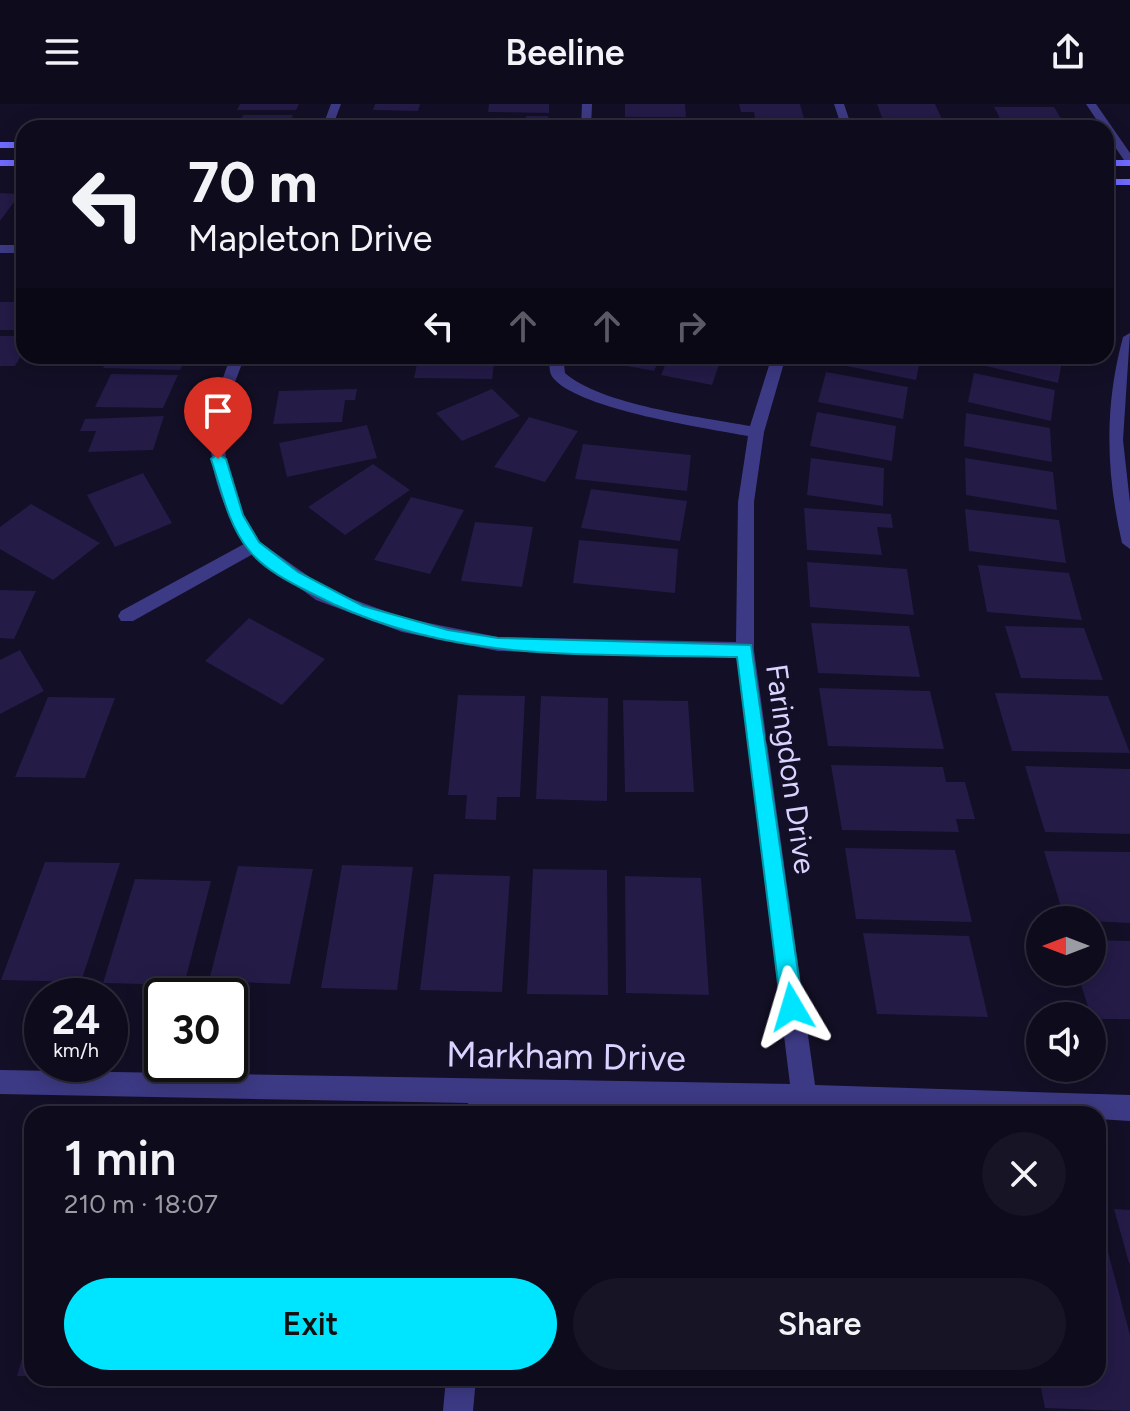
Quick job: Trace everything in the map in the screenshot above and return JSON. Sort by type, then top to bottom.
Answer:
[{"type":"street","points":[[1114,138],[1130,162]]},
{"type":"street","points":[[1130,337],[1117,387],[1115,449],[1130,543]]},
{"type":"street","points":[[235,364],[226,387],[216,435],[218,459],[236,515],[254,546],[322,595],[358,611],[448,636],[513,645],[745,650]]},
{"type":"street","points":[[557,364],[558,375],[568,384],[593,394],[635,407],[756,432]]},
{"type":"street","name":"Faringdon Drive","points":[[777,364],[756,432],[746,502],[745,650],[804,1097]]},
{"type":"street","points":[[127,616],[254,546]]},
{"type":"street","name":"Markham Drive","points":[[0,1082],[480,1102],[804,1097],[1071,1106]]},
{"type":"street","name":"Markham Drive","points":[[1106,1107],[1130,1108]]},
{"type":"street","points":[[458,1411],[460,1386]]},
{"type":"building","points":[[240,104],[299,104],[296,110],[237,110]]},
{"type":"building","points":[[375,104],[420,104],[418,111],[373,110]]},
{"type":"building","points":[[489,104],[549,104],[549,113],[488,112]]},
{"type":"building","points":[[625,104],[685,104],[686,117],[625,117]]},
{"type":"building","points":[[739,104],[800,104],[804,119],[755,118],[754,112],[741,112]]},
{"type":"building","points":[[877,104],[935,104],[942,119],[905,119],[883,120]]},
{"type":"building","points":[[994,107],[1054,107],[1062,120],[1001,120]]},
{"type":"building","points":[[243,115],[293,115],[291,120],[241,120]]},
{"type":"building","points":[[526,116],[548,116],[548,120],[526,120]]},
{"type":"building","points":[[0,193],[16,194],[16,199],[0,221]]},
{"type":"building","points":[[0,302],[16,302],[16,330],[0,330]]},
{"type":"building","points":[[0,336],[16,336],[16,364],[0,366]]},
{"type":"building","points":[[105,364],[183,364],[180,370],[103,368]]},
{"type":"building","points":[[417,364],[494,364],[492,379],[414,378]]},
{"type":"building","points":[[616,364],[657,364],[654,371]]},
{"type":"building","points":[[666,364],[719,364],[712,385],[661,375]]},
{"type":"building","points":[[837,364],[919,364],[916,380]]},
{"type":"building","points":[[977,364],[1062,364],[1058,383]]},
{"type":"building","points":[[826,372],[908,387],[903,419],[818,402]]},
{"type":"building","points":[[974,373],[1055,390],[1051,421],[968,402]]},
{"type":"building","points":[[111,374],[178,375],[163,408],[95,407]]},
{"type":"building","points":[[357,389],[355,400],[345,400],[342,422],[273,424],[279,391]]},
{"type":"building","points":[[492,389],[520,416],[462,441],[436,413]]},
{"type":"building","points":[[817,412],[896,426],[892,461],[810,446]]},
{"type":"building","points":[[966,413],[1050,428],[1052,462],[964,446]]},
{"type":"building","points":[[164,416],[153,450],[88,452],[96,431],[80,431],[85,419]]},
{"type":"building","points":[[529,417],[578,431],[545,482],[494,467]]},
{"type":"building","points":[[367,425],[377,458],[287,477],[279,443]]},
{"type":"building","points":[[583,444],[691,455],[687,491],[575,479]]},
{"type":"building","points":[[811,458],[884,468],[883,506],[807,495]]},
{"type":"building","points":[[965,458],[1053,472],[1057,510],[966,495]]},
{"type":"building","points":[[373,464],[410,490],[345,535],[308,507]]},
{"type":"building","points":[[143,473],[172,523],[115,547],[87,495]]},
{"type":"building","points":[[591,489],[687,501],[680,541],[581,528]]},
{"type":"building","points":[[411,497],[464,510],[430,574],[374,560]]},
{"type":"building","points":[[31,504],[100,543],[53,580],[0,549],[0,527]]},
{"type":"building","points":[[804,508],[891,514],[893,528],[877,527],[882,555],[807,550]]},
{"type":"building","points":[[965,509],[1059,520],[1066,563],[969,551]]},
{"type":"building","points":[[475,522],[533,527],[522,587],[461,581]]},
{"type":"building","points":[[579,540],[678,549],[675,593],[573,583]]},
{"type":"building","points":[[807,562],[907,569],[914,615],[810,607]]},
{"type":"building","points":[[978,565],[1069,573],[1082,620],[987,612]]},
{"type":"building","points":[[0,590],[36,591],[14,639],[0,638]]},
{"type":"building","points":[[249,618],[325,659],[282,705],[205,661]]},
{"type":"building","points":[[811,623],[909,626],[920,677],[818,673]]},
{"type":"building","points":[[1005,626],[1084,628],[1103,680],[1021,678]]},
{"type":"building","points":[[20,650],[44,691],[0,714],[0,660]]},
{"type":"building","points":[[819,688],[930,691],[944,749],[828,746]]},
{"type":"building","points":[[995,693],[1108,696],[1130,753],[1012,751]]},
{"type":"building","points":[[458,695],[525,696],[520,797],[497,797],[496,820],[465,819],[467,795],[448,795]]},
{"type":"building","points":[[541,696],[608,698],[607,801],[536,799]]},
{"type":"building","points":[[48,697],[115,698],[85,778],[15,777]]},
{"type":"building","points":[[623,700],[688,701],[694,792],[625,792]]},
{"type":"building","points":[[831,765],[943,767],[946,782],[965,782],[975,819],[956,819],[959,832],[842,830]]},
{"type":"building","points":[[1025,766],[1130,769],[1130,834],[1045,832]]},
{"type":"building","points":[[845,848],[955,850],[972,922],[856,919]]},
{"type":"building","points":[[1044,851],[1130,852],[1130,923],[1106,922],[1106,906],[1061,906]]},
{"type":"building","points":[[45,862],[120,863],[82,978],[1,980]]},
{"type":"building","points":[[342,865],[413,867],[397,990],[321,988]]},
{"type":"building","points":[[238,866],[313,869],[290,984],[248,982],[248,978],[210,978]]},
{"type":"building","points":[[533,869],[607,870],[608,995],[527,994]]},
{"type":"building","points":[[434,874],[510,876],[502,992],[420,990]]},
{"type":"building","points":[[625,876],[701,878],[709,995],[626,993]]},
{"type":"building","points":[[135,879],[211,881],[186,978],[144,978],[144,984],[128,984],[128,978],[105,978]]},
{"type":"building","points":[[863,933],[969,936],[988,1017],[877,1014]]},
{"type":"building","points":[[1106,940],[1130,941],[1130,1019],[1106,1019],[1106,1002],[1087,1002],[1081,986],[1106,986]]},
{"type":"building","points":[[1114,1209],[1130,1210],[1130,1263],[1129,1263]]},
{"type":"building","points":[[1106,1244],[1130,1335],[1130,1411],[1045,1408],[1041,1386],[1106,1386]]},
{"type":"building","points":[[24,1352],[24,1376],[17,1376]]},
{"type":"route","points":[[218,459],[236,515],[254,546],[293,577],[322,595],[358,611],[448,636],[498,644],[745,650],[792,1007]]}]
